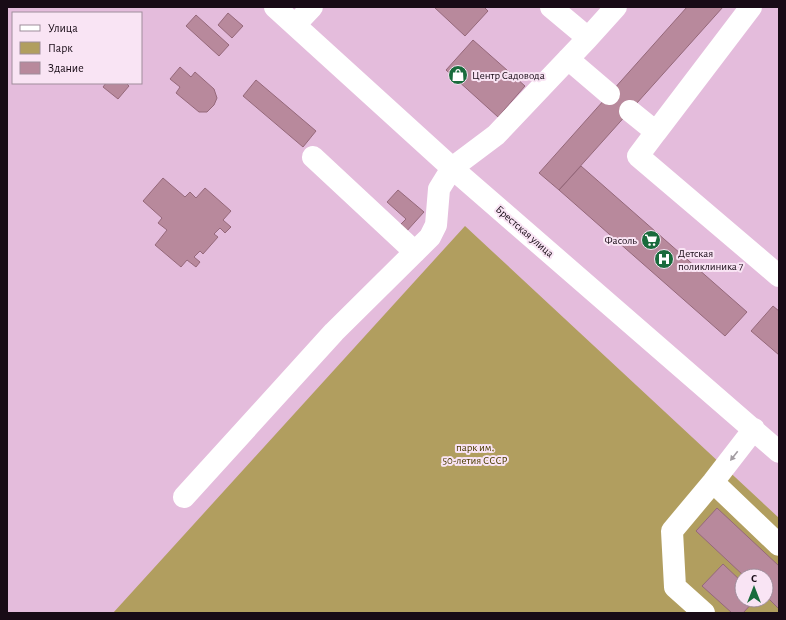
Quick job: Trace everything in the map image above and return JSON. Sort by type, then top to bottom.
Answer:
[{"type":"street","name":"Брестская улица","points":[[275,7],[452,168],[779,452]]},
{"type":"street","points":[[295,25],[312,7]]},
{"type":"street","points":[[552,7],[588,38]]},
{"type":"street","points":[[184,496],[334,332],[430,237],[436,225],[439,189],[452,168],[496,135],[616,7]]},
{"type":"street","points":[[751,7],[638,156],[779,276]]},
{"type":"street","points":[[568,59],[609,94]]},
{"type":"street","points":[[630,111],[656,132]]},
{"type":"street","points":[[313,157],[415,252]]},
{"type":"street","points":[[704,613],[675,586],[672,531],[713,482],[754,429]]},
{"type":"street","points":[[713,482],[779,545]]},
{"type":"green space","name":"парк им. 50-летия СССР","points":[[465,226],[779,518],[779,613],[113,613]]},
{"type":"building","points":[[434,7],[484,7],[488,11],[465,36]]},
{"type":"building","points":[[687,7],[723,7],[559,190],[539,173]]},
{"type":"building","points":[[228,13],[243,26],[232,38],[218,25]]},
{"type":"building","points":[[196,15],[229,45],[219,56],[186,26]]},
{"type":"building","points":[[473,40],[525,86],[498,117],[446,70]]},
{"type":"building","points":[[180,67],[191,77],[195,72],[214,89],[217,98],[214,105],[207,112],[199,112],[176,93],[180,87],[170,79]]},
{"type":"building","points":[[256,80],[316,131],[303,147],[243,96]]},
{"type":"building","points":[[105,84],[127,84],[129,86],[118,99],[103,87]]},
{"type":"building","points":[[581,166],[747,312],[725,336],[559,190]]},
{"type":"building","points":[[163,178],[185,197],[190,192],[196,198],[205,188],[231,211],[223,220],[231,227],[225,233],[220,228],[214,234],[218,237],[203,254],[200,251],[194,257],[200,262],[196,267],[187,260],[181,267],[155,245],[167,230],[158,223],[162,218],[143,201]]},
{"type":"building","points":[[398,190],[424,212],[405,233],[398,227],[406,219],[387,202]]},
{"type":"building","points":[[773,306],[779,311],[779,355],[751,331]]},
{"type":"building","points":[[717,508],[779,566],[779,609],[774,604],[774,568],[735,568],[696,531]]},
{"type":"building","points":[[723,564],[734,574],[734,608],[748,608],[743,613],[732,613],[702,586]]},
{"type":"place","name":"Центр Садовода","points":[[458,75]]},
{"type":"place","name":"Фасоль","points":[[651,240]]},
{"type":"place","name":"Детская поликлиника 7","points":[[664,259]]}]
